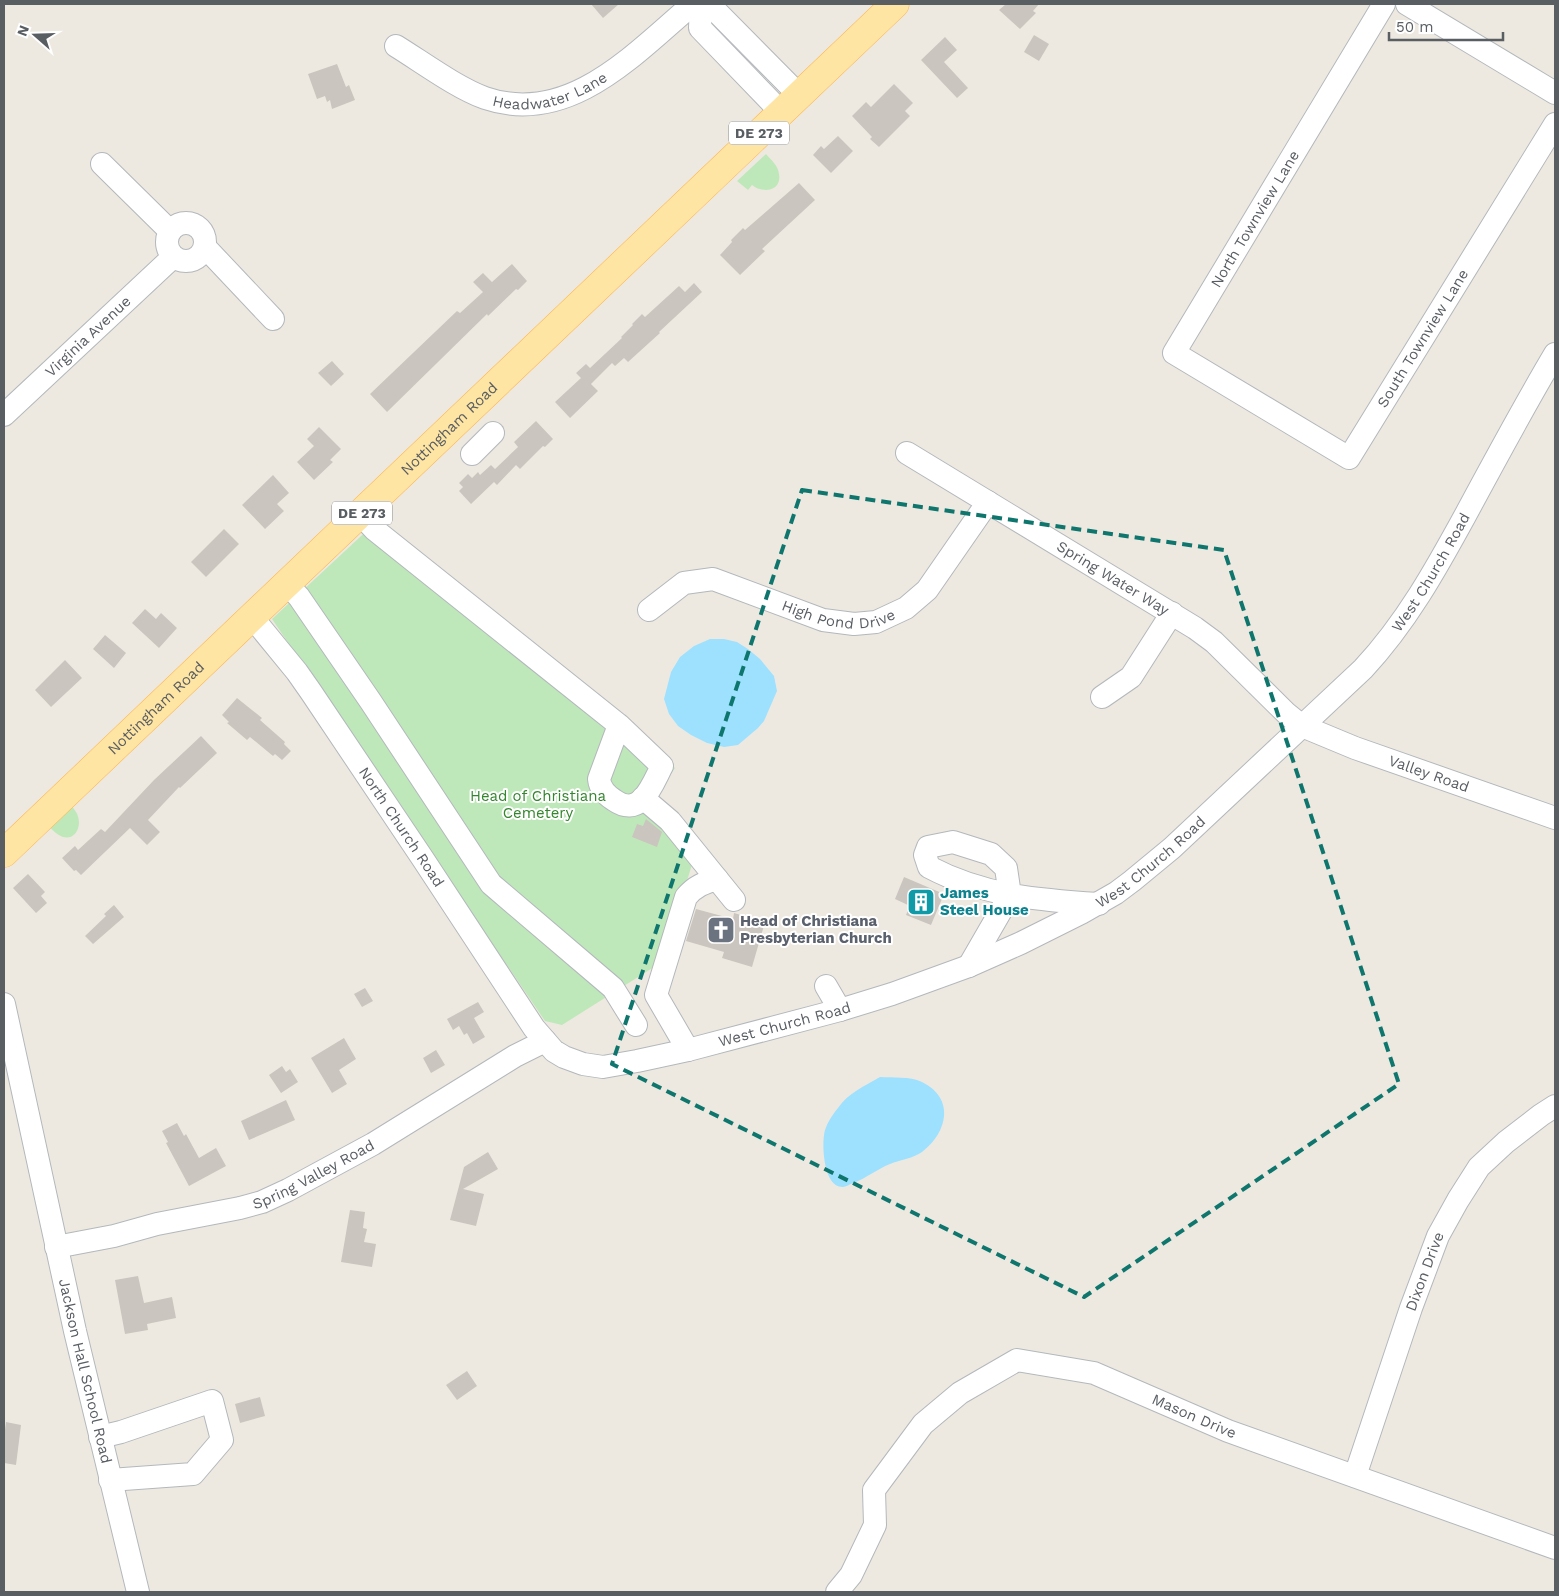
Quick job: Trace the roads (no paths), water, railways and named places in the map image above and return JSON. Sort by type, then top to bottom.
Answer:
[{"type":"main road","name":"Nottingham Road","points":[[4,853],[895,4]]},
{"type":"street","name":"Headwater Lane","points":[[396,46],[485,98],[520,105],[536,104],[566,98],[597,82],[634,54],[693,4]]},
{"type":"street","points":[[701,4],[700,28],[790,103]]},
{"type":"street","points":[[709,4],[790,103]]},
{"type":"street","name":"North Townview Lane","points":[[1255,401],[1174,353],[1384,4]]},
{"type":"street","points":[[1407,4],[1555,93]]},
{"type":"street","name":"South Townview Lane","points":[[1255,401],[1348,458],[1555,124]]},
{"type":"street","points":[[102,164],[170,231]]},
{"type":"street","points":[[181,224],[194,225],[200,228],[203,234],[205,247],[202,253],[191,261],[185,262],[173,257],[167,247],[168,236],[170,231],[181,224]]},
{"type":"street","points":[[205,247],[273,319]]},
{"type":"street","name":"Virginia Avenue","points":[[4,415],[173,257]]},
{"type":"street","name":"West Church Road","points":[[545,1041],[554,1051],[583,1064],[593,1066],[616,1065],[688,1050],[840,1010],[969,966],[1050,929],[1098,904],[1132,881],[1172,848],[1375,655],[1408,613],[1448,546],[1555,354]]},
{"type":"street","points":[[472,454],[493,433]]},
{"type":"street","name":"Spring Water Way","points":[[907,453],[1195,628],[1214,642],[1286,713],[1302,726]]},
{"type":"street","name":"High Pond Drive","points":[[649,610],[684,583],[713,578],[823,620],[854,624],[876,622],[906,608],[927,590],[988,502]]},
{"type":"street","points":[[360,514],[375,530],[619,725],[662,766],[643,798],[639,803],[632,806],[624,806],[615,801],[600,786],[599,779],[619,725]]},
{"type":"street","points":[[287,584],[299,597],[371,702],[491,884],[613,988],[636,1025]]},
{"type":"street","points":[[1102,697],[1131,677],[1172,614]]},
{"type":"street","name":"North Church Road","points":[[252,616],[297,672],[522,1010],[545,1041]]},
{"type":"street","name":"Valley Road","points":[[1302,726],[1355,748],[1555,818]]},
{"type":"street","points":[[643,798],[670,821],[734,900]]},
{"type":"street","points":[[688,1050],[656,995],[686,897],[700,885],[717,879]]},
{"type":"street","points":[[969,966],[1010,896],[1098,904]]},
{"type":"street","points":[[826,986],[840,1010]]},
{"type":"street","name":"Jackson Hall School Road","points":[[4,1004],[56,1248],[138,1592]]},
{"type":"street","name":"Spring Valley Road","points":[[56,1248],[262,1202],[366,1148],[515,1056],[545,1041]]},
{"type":"street","name":"Dixon Drive","points":[[1355,1476],[1411,1308],[1438,1236],[1479,1168],[1506,1142],[1555,1106]]},
{"type":"street","name":"Mason Drive","points":[[837,1592],[851,1575],[875,1525],[874,1490],[923,1424],[960,1393],[1017,1360],[1094,1373],[1228,1431],[1555,1548]]},
{"type":"street","points":[[100,1436],[121,1432],[212,1401],[222,1440],[193,1474],[110,1480]]},
{"type":"water","points":[[710,639],[724,639],[737,642],[760,659],[774,676],[777,691],[764,721],[738,745],[724,747],[707,743],[691,735],[678,726],[669,714],[664,699],[671,672],[680,657],[694,646]]},
{"type":"water","points":[[880,1077],[912,1079],[922,1082],[933,1089],[940,1097],[943,1106],[944,1116],[942,1125],[938,1135],[931,1144],[919,1154],[885,1166],[845,1187],[837,1186],[828,1174],[824,1157],[823,1141],[826,1128],[833,1114],[847,1098]]},
{"type":"place","name":"James Steel House","points":[[921,902]]},
{"type":"place","name":"Head of Christiana Presbyterian Church","points":[[721,930]]},
{"type":"park label","name":"Head of Christiana Cemetery","points":[[538,804]]}]
